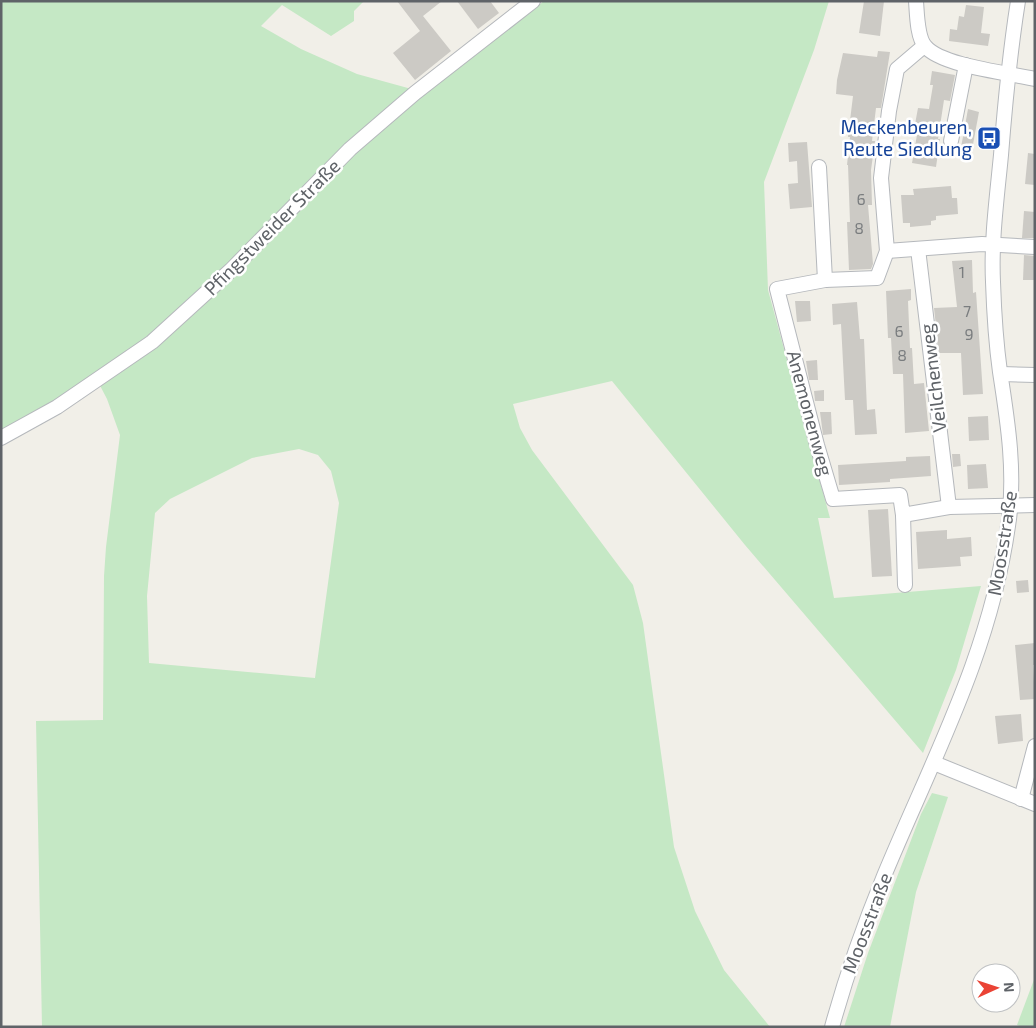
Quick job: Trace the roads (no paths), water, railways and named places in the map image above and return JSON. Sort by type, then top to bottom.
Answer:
[{"type":"street","name":"Pfingstweider Straße","points":[[1,438],[57,407],[152,342],[231,270],[350,149],[415,94],[533,1]]},
{"type":"street","points":[[916,1],[918,26],[924,46],[938,56],[966,65],[1035,79]]},
{"type":"street","name":"Moosstraße","points":[[832,1027],[843,988],[873,905],[971,673],[990,615],[1002,564],[1011,505],[1012,474],[995,312],[993,245],[1009,73],[1018,1]]},
{"type":"street","name":"Anemonenweg","points":[[905,585],[903,515],[900,495],[833,499],[816,445],[777,289],[825,280],[877,278],[888,251],[881,178],[889,111],[897,69],[924,46]]},
{"type":"street","points":[[951,141],[966,65]]},
{"type":"street","points":[[818,167],[825,280]]},
{"type":"street","points":[[888,251],[993,245],[1035,247]]},
{"type":"street","name":"Veilchenweg","points":[[918,249],[949,507]]},
{"type":"street","points":[[1001,374],[1035,375]]},
{"type":"street","points":[[903,515],[949,507],[1035,505]]},
{"type":"street","points":[[1021,799],[1035,746]]},
{"type":"street","points":[[934,763],[1035,804]]},
{"type":"place","name":"Meckenbeuren, Reute Siedlung","points":[[989,138]]}]
